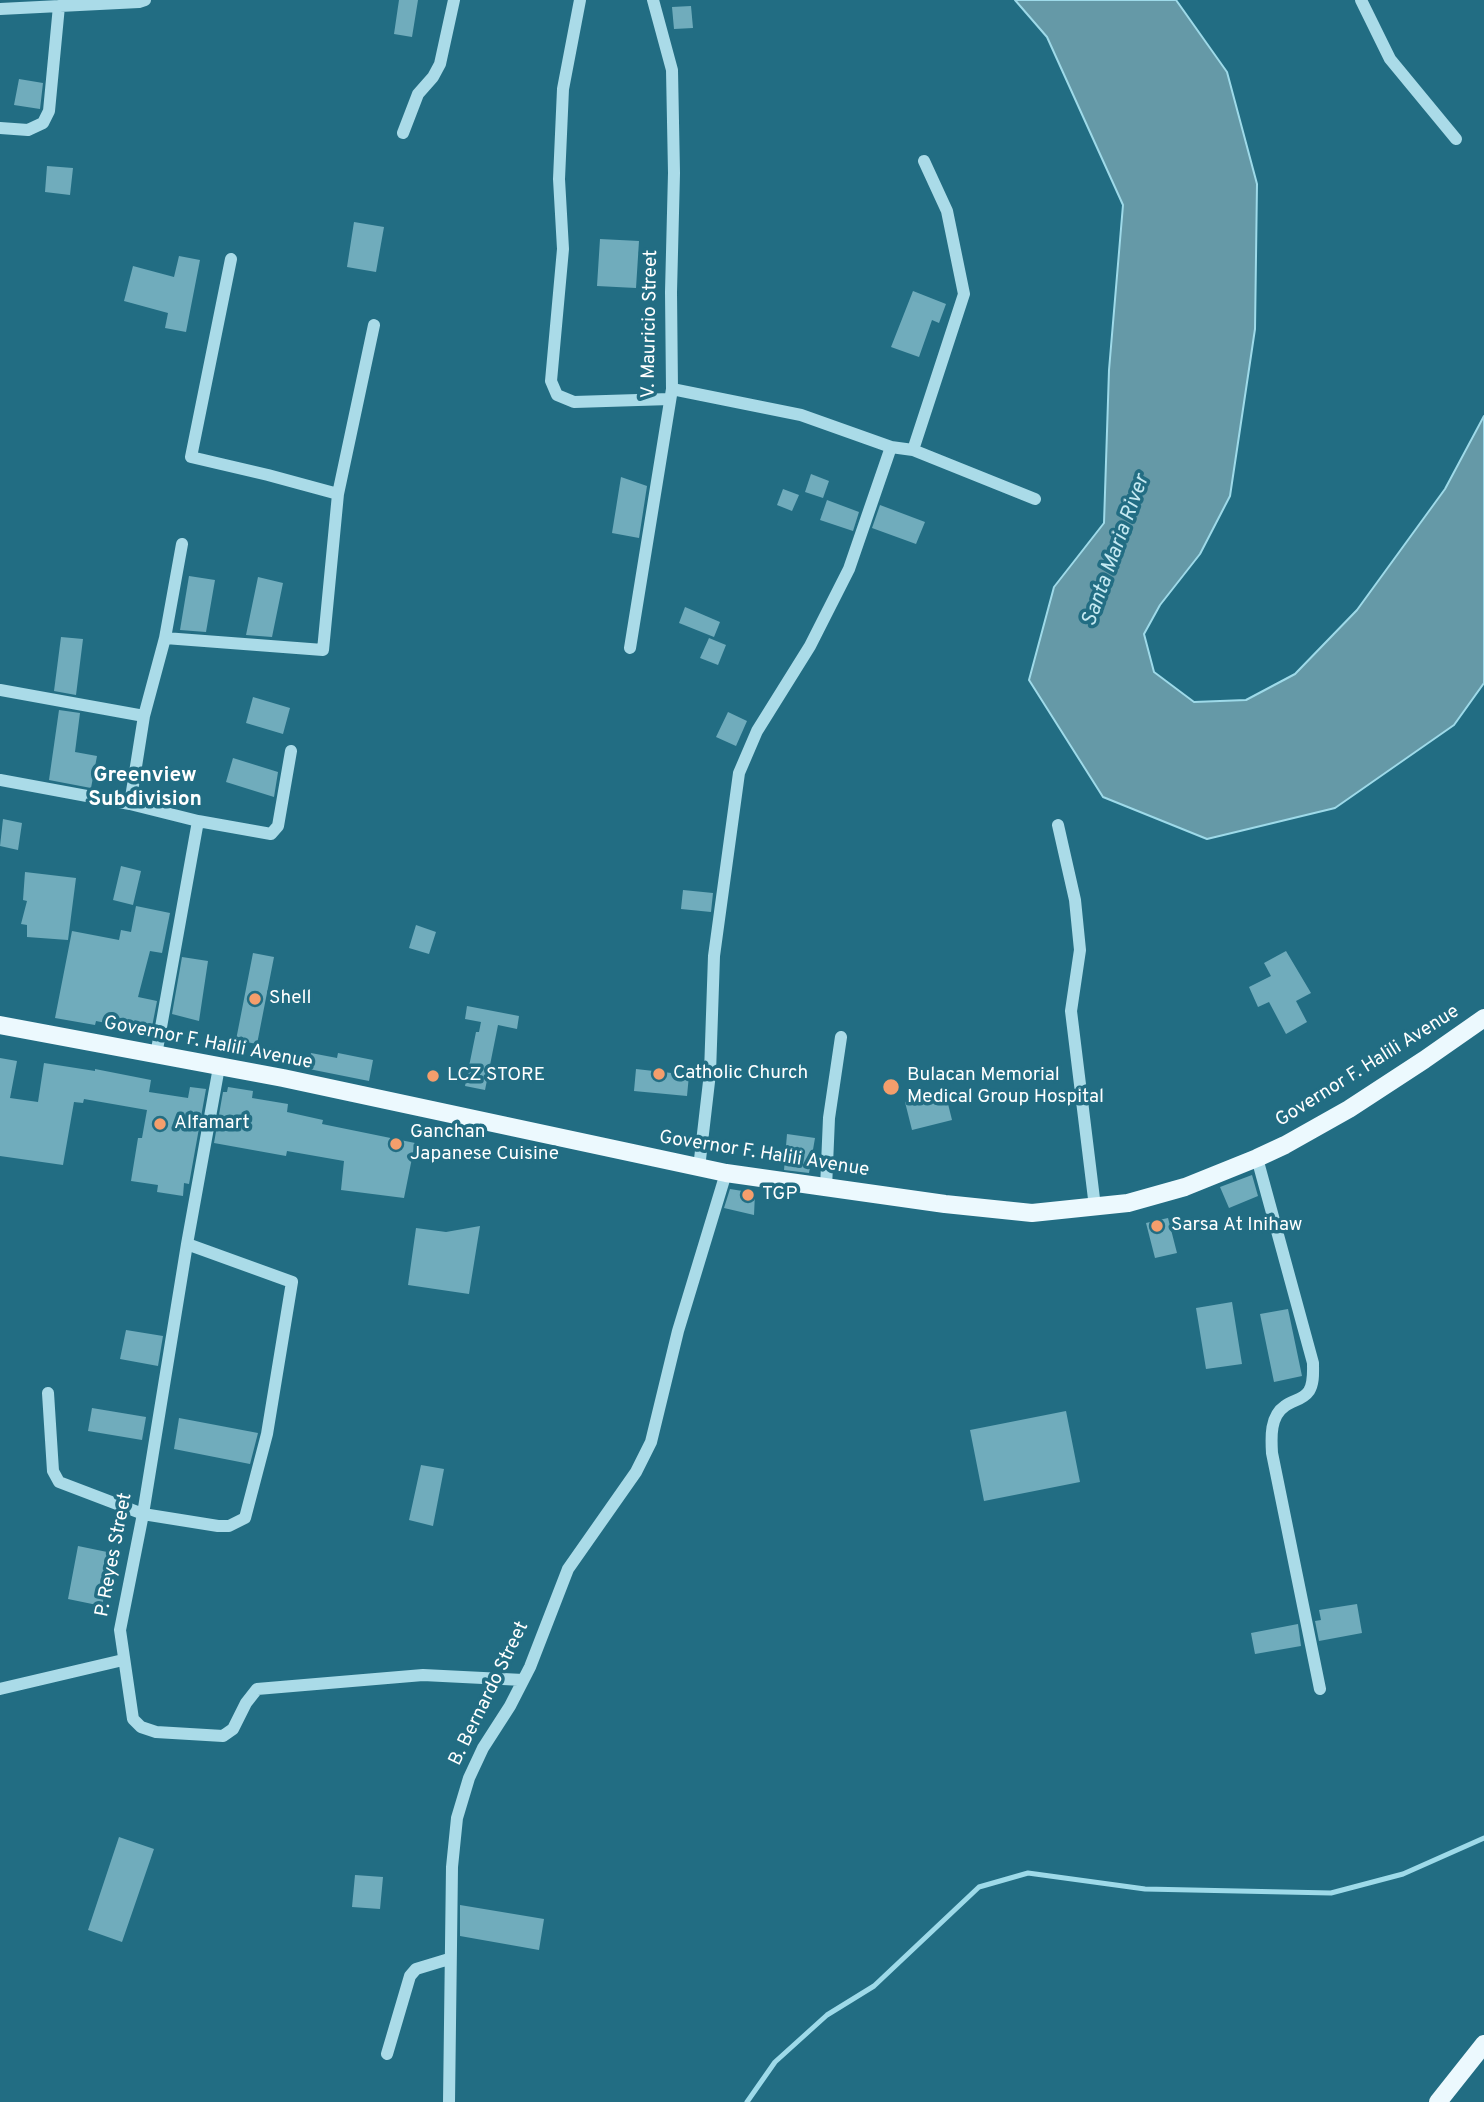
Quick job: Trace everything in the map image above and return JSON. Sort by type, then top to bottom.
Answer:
[{"type":"main road","name":"Governor F. Halili Avenue","points":[[0,1025],[283,1078],[726,1173],[946,1204],[1032,1213],[1128,1203],[1185,1187],[1256,1158],[1349,1109],[1484,1018]]},
{"type":"main road","points":[[1438,2102],[1484,2044]]},
{"type":"street","points":[[0,9],[145,0]]},
{"type":"street","points":[[403,133],[418,94],[440,64],[454,0]]},
{"type":"street","points":[[580,0],[563,89],[559,179],[563,249],[551,381],[557,395],[574,402],[671,394],[802,415],[891,447],[913,450],[1035,499]]},
{"type":"street","name":"V. Mauricio Street","points":[[630,648],[671,394],[673,70],[653,0]]},
{"type":"street","points":[[1361,0],[1390,58],[1456,139]]},
{"type":"street","points":[[0,128],[28,130],[43,123],[49,111],[59,6]]},
{"type":"street","points":[[913,450],[964,294],[947,211],[924,161]]},
{"type":"street","points":[[231,259],[191,457],[338,494]]},
{"type":"street","points":[[164,639],[323,650],[338,494],[374,325]]},
{"type":"street","points":[[699,1168],[709,1073],[714,956],[738,773],[757,731],[810,646],[849,569],[891,447]]},
{"type":"street","points":[[130,804],[144,716],[164,639],[182,544]]},
{"type":"street","points":[[0,690],[144,716]]},
{"type":"street","points":[[0,780],[271,834],[278,826],[291,751]]},
{"type":"street","points":[[156,1055],[198,821]]},
{"type":"street","points":[[1058,825],[1075,900],[1080,950],[1071,1011],[1095,1207]]},
{"type":"street","points":[[826,1188],[830,1118],[841,1037]]},
{"type":"street","name":"P. Reyes Street","points":[[219,1067],[143,1514],[120,1630],[133,1719],[141,1727],[156,1732],[223,1736],[233,1729],[246,1703],[257,1689],[423,1675],[523,1680]]},
{"type":"street","points":[[1256,1158],[1313,1363],[1312,1383],[1308,1392],[1284,1406],[1275,1417],[1271,1433],[1272,1453],[1320,1689]]},
{"type":"street","name":"B. Bernardo Street","points":[[449,2102],[449,1959],[452,1867],[457,1818],[469,1778],[483,1748],[523,1680],[568,1569],[636,1472],[651,1442],[678,1331],[726,1173]]},
{"type":"street","points":[[48,1393],[53,1471],[59,1482],[143,1514],[218,1526],[229,1526],[245,1518],[267,1434],[292,1282],[187,1244]]},
{"type":"street","points":[[0,1689],[124,1660]]},
{"type":"street","points":[[387,2054],[410,1976],[416,1969],[449,1959]]},
{"type":"water","name":"Santa Maria River","points":[[1015,0],[1176,0],[1227,72],[1257,184],[1255,329],[1230,496],[1200,554],[1160,605],[1144,634],[1154,672],[1194,702],[1246,700],[1295,674],[1357,610],[1445,489],[1484,416],[1484,683],[1454,725],[1335,808],[1207,839],[1103,797],[1029,680],[1054,587],[1104,523],[1109,370],[1123,205],[1047,37]]},
{"type":"building","points":[[399,0],[418,0],[412,37],[394,34]]},
{"type":"building","points":[[691,6],[693,28],[674,29],[672,7]]},
{"type":"building","points":[[19,79],[43,83],[40,109],[14,105]]},
{"type":"building","points":[[47,166],[73,168],[70,195],[45,192]]},
{"type":"building","points":[[354,222],[384,227],[376,272],[347,267]]},
{"type":"building","points":[[600,239],[639,241],[636,288],[597,286]]},
{"type":"building","points":[[179,256],[200,260],[186,332],[165,328],[168,313],[124,301],[133,266],[174,277]]},
{"type":"building","points":[[913,291],[946,304],[939,323],[932,320],[919,357],[891,347]]},
{"type":"building","points":[[811,474],[829,481],[823,498],[805,492]]},
{"type":"building","points":[[621,477],[647,486],[639,538],[612,533]]},
{"type":"building","points":[[783,489],[799,495],[792,511],[777,505]]},
{"type":"building","points":[[827,500],[859,512],[853,531],[820,520]]},
{"type":"building","points":[[880,505],[925,522],[916,544],[872,528]]},
{"type":"building","points":[[189,576],[215,580],[206,632],[180,630]]},
{"type":"building","points":[[258,577],[283,583],[272,637],[246,635]]},
{"type":"building","points":[[685,607],[720,622],[714,637],[679,623]]},
{"type":"building","points":[[61,637],[83,639],[76,695],[54,691]]},
{"type":"building","points":[[709,638],[726,645],[718,665],[700,658]]},
{"type":"building","points":[[253,697],[290,708],[283,734],[246,723]]},
{"type":"building","points":[[59,710],[80,713],[75,752],[97,756],[91,788],[49,780]]},
{"type":"building","points":[[728,712],[747,721],[736,746],[716,737]]},
{"type":"building","points":[[233,758],[278,772],[274,797],[226,782]]},
{"type":"building","points":[[3,819],[22,823],[18,850],[0,846]]},
{"type":"building","points":[[121,866],[141,871],[133,905],[113,900]]},
{"type":"building","points":[[25,872],[76,878],[68,940],[27,937],[27,925],[21,924],[27,901],[23,900]]},
{"type":"building","points":[[683,890],[713,893],[711,912],[681,909]]},
{"type":"building","points":[[136,906],[170,913],[162,953],[150,951],[138,997],[157,1001],[151,1032],[96,1021],[95,1025],[55,1018],[72,931],[119,940],[121,930],[131,932]]},
{"type":"building","points":[[416,925],[436,932],[429,954],[409,948]]},
{"type":"building","points":[[1286,951],[1311,993],[1296,1001],[1307,1022],[1286,1034],[1269,1002],[1258,1007],[1249,987],[1271,976],[1264,963]]},
{"type":"building","name":"Shell","points":[[253,953],[274,957],[257,1044],[236,1040]]},
{"type":"building","points":[[182,957],[208,961],[199,1021],[172,1014]]},
{"type":"building","points":[[467,1006],[519,1016],[517,1029],[498,1025],[485,1090],[465,1086],[476,1032],[479,1032],[481,1022],[465,1019]]},
{"type":"building","points":[[311,1053],[337,1058],[338,1053],[373,1060],[369,1081],[309,1069]]},
{"type":"building","points":[[0,1058],[17,1061],[10,1098],[38,1102],[44,1063],[151,1080],[149,1092],[188,1098],[190,1087],[206,1089],[189,1184],[184,1183],[183,1196],[157,1192],[158,1185],[131,1181],[138,1138],[142,1138],[147,1110],[84,1099],[83,1103],[74,1102],[63,1165],[0,1156]]},
{"type":"building","points":[[636,1069],[689,1075],[687,1096],[634,1091]]},
{"type":"building","points":[[228,1087],[253,1091],[252,1098],[288,1104],[287,1112],[323,1120],[322,1124],[415,1143],[404,1198],[341,1190],[344,1161],[287,1151],[286,1156],[214,1143],[223,1092],[227,1092]]},
{"type":"building","name":"Bulacan Memorial Medical Group Hospital","points":[[945,1092],[952,1120],[912,1130],[905,1102]]},
{"type":"building","points":[[787,1134],[815,1138],[809,1173],[784,1170]]},
{"type":"building","points":[[1252,1175],[1258,1196],[1229,1208],[1220,1187]]},
{"type":"building","points":[[730,1189],[755,1193],[754,1215],[724,1208]]},
{"type":"building","points":[[1168,1218],[1177,1253],[1155,1258],[1146,1223]]},
{"type":"building","points":[[480,1226],[469,1294],[408,1285],[416,1228],[446,1232]]},
{"type":"building","points":[[1232,1302],[1242,1364],[1206,1369],[1196,1308]]},
{"type":"building","points":[[1288,1309],[1302,1376],[1274,1382],[1260,1314]]},
{"type":"building","points":[[126,1330],[163,1336],[158,1366],[120,1359]]},
{"type":"building","points":[[92,1408],[146,1417],[142,1440],[88,1431]]},
{"type":"building","points":[[1066,1411],[1080,1482],[984,1501],[970,1430]]},
{"type":"building","points":[[179,1418],[258,1433],[250,1464],[174,1449]]},
{"type":"building","points":[[421,1465],[444,1469],[433,1526],[409,1520]]},
{"type":"building","points":[[78,1546],[112,1553],[102,1606],[68,1599]]},
{"type":"building","points":[[1357,1604],[1362,1633],[1319,1641],[1315,1621],[1321,1620],[1319,1610]]},
{"type":"building","points":[[1298,1624],[1301,1646],[1255,1654],[1251,1633]]},
{"type":"building","points":[[119,1837],[154,1849],[122,1942],[88,1930]]},
{"type":"building","points":[[355,1875],[383,1877],[380,1909],[352,1907]]},
{"type":"building","points":[[460,1905],[544,1919],[539,1950],[460,1936]]},
{"type":"waterway","points":[[747,2102],[775,2062],[827,2015],[874,1986],[979,1887],[1028,1873],[1145,1889],[1331,1893],[1403,1874],[1484,1838]]},
{"type":"place","name":"Shell","points":[[255,999]]},
{"type":"place","name":"Catholic Church","points":[[659,1074]]},
{"type":"place","name":"LCZ STORE","points":[[433,1076]]},
{"type":"place","name":"Bulacan Memorial Medical Group Hospital","points":[[891,1087]]},
{"type":"place","name":"Alfamart","points":[[160,1124]]},
{"type":"place","name":"Ganchan Japanese Cuisine","points":[[396,1144]]},
{"type":"place","name":"TGP","points":[[748,1195]]},
{"type":"place","name":"Sarsa At Inihaw","points":[[1157,1226]]},
{"type":"district","name":"Greenview Subdivision","points":[[145,789]]}]
